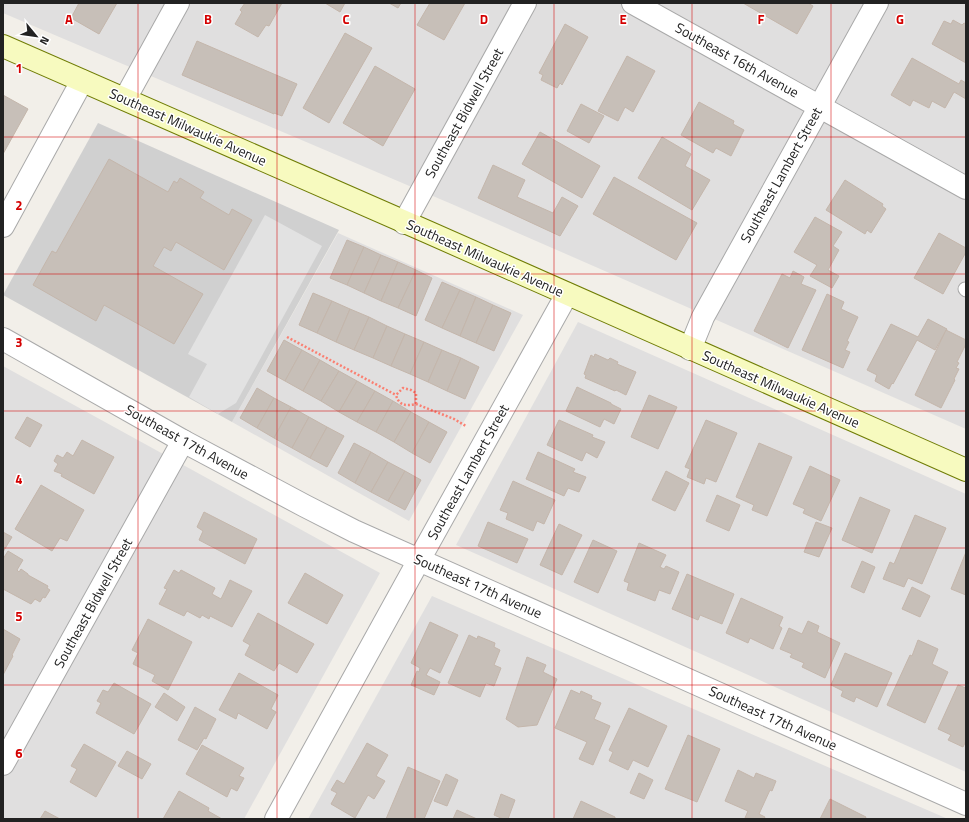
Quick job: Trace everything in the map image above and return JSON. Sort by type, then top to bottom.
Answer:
[{"type":"main road","name":"Southeast Milwaukie Avenue","points":[[3,46],[966,470]]},
{"type":"street","points":[[125,99],[178,3]]},
{"type":"street","name":"Southeast Bidwell Street","points":[[404,222],[525,3]]},
{"type":"street","name":"Southeast 16th Avenue","points":[[633,3],[966,188]]},
{"type":"street","name":"Southeast Lambert Street","points":[[690,349],[703,316],[877,3]]},
{"type":"street","points":[[3,226],[82,81]]},
{"type":"street","name":"Southeast Lambert Street","points":[[276,819],[568,294]]},
{"type":"street","name":"Southeast 17th Avenue","points":[[3,339],[183,441],[354,531],[966,804]]},
{"type":"street","name":"Southeast Bidwell Street","points":[[3,764],[183,441]]},
{"type":"path","points":[[287,337],[396,395]]},
{"type":"path","points":[[396,395],[403,388],[411,390],[416,393],[416,404]]},
{"type":"path","points":[[396,395],[397,401],[401,404],[416,404],[454,419],[487,439]]},
{"type":"shaded area","points":[[3,3],[966,3],[966,429],[454,205],[3,13]]},
{"type":"shaded area","points":[[98,123],[339,230],[232,422],[3,295]]},
{"type":"shaded area","points":[[265,215],[322,246],[236,403],[218,414],[189,397],[207,364],[188,354]]},
{"type":"shaded area","points":[[338,233],[523,315],[409,521],[232,422]]},
{"type":"shaded area","points":[[578,322],[966,494],[966,772],[456,545]]},
{"type":"shaded area","points":[[3,366],[380,573],[244,819],[3,819]]},
{"type":"shaded area","points":[[432,596],[948,819],[308,819]]},
{"type":"building","points":[[79,3],[117,3],[99,34],[71,18]]},
{"type":"building","points":[[245,3],[282,3],[269,26],[266,25],[258,37],[235,24],[242,12],[240,10]]},
{"type":"building","points":[[325,3],[345,3],[340,12]]},
{"type":"building","points":[[389,3],[401,3],[398,8]]},
{"type":"building","points":[[430,3],[465,3],[444,40],[417,25]]},
{"type":"building","points":[[743,3],[808,3],[813,6],[797,34]]},
{"type":"building","points":[[953,20],[962,25],[964,23],[966,24],[966,63],[932,44],[944,21],[951,24]]},
{"type":"building","points":[[565,24],[588,37],[562,85],[560,83],[557,88],[541,80],[543,75],[539,73]]},
{"type":"building","points":[[345,33],[372,48],[329,123],[303,108]]},
{"type":"building","points":[[197,41],[297,84],[282,116],[182,75]]},
{"type":"building","points":[[627,56],[655,71],[633,112],[625,107],[618,121],[598,111]]},
{"type":"building","points":[[912,58],[959,84],[961,80],[966,83],[966,99],[954,92],[945,108],[932,101],[929,108],[913,100],[910,106],[891,95]]},
{"type":"building","points":[[375,66],[415,89],[383,146],[343,123]]},
{"type":"building","points":[[3,95],[28,109],[3,154]]},
{"type":"building","points":[[699,102],[734,121],[733,124],[744,130],[731,156],[716,148],[713,153],[681,135]]},
{"type":"building","points":[[581,104],[604,116],[589,143],[567,131]]},
{"type":"building","points":[[540,132],[600,166],[582,198],[522,164]]},
{"type":"building","points":[[662,137],[691,154],[685,166],[710,180],[692,210],[638,178]]},
{"type":"building","points":[[109,159],[168,192],[174,181],[177,183],[180,178],[204,192],[200,198],[229,215],[232,209],[252,220],[224,270],[176,242],[171,251],[164,247],[153,266],[203,294],[174,344],[104,305],[96,321],[33,285],[52,251],[56,253]]},
{"type":"building","points":[[493,165],[525,180],[517,197],[553,213],[562,197],[578,206],[560,236],[478,198]]},
{"type":"building","points":[[614,177],[697,223],[676,260],[593,214]]},
{"type":"building","points":[[845,180],[883,204],[882,206],[886,209],[871,233],[867,230],[865,234],[826,210]]},
{"type":"building","points":[[815,217],[842,232],[833,246],[839,250],[828,270],[839,276],[832,288],[810,276],[817,265],[794,252]]},
{"type":"building","points":[[939,233],[966,248],[966,252],[943,294],[914,278]]},
{"type":"building","points":[[347,240],[364,247],[347,285],[330,278]]},
{"type":"building","points":[[364,247],[381,255],[364,293],[347,285]]},
{"type":"building","points":[[381,255],[398,262],[381,301],[364,293]]},
{"type":"building","points":[[398,262],[416,270],[398,308],[381,301]]},
{"type":"building","points":[[416,270],[432,278],[416,316],[398,308]]},
{"type":"building","points":[[793,271],[804,277],[801,284],[816,290],[788,348],[754,331],[782,274],[790,278]]},
{"type":"building","points":[[442,282],[460,290],[442,328],[425,320]]},
{"type":"building","points":[[460,290],[476,297],[460,336],[442,328]]},
{"type":"building","points":[[313,293],[332,301],[317,333],[299,325]]},
{"type":"building","points":[[827,294],[844,302],[841,309],[858,317],[847,341],[849,342],[845,350],[850,352],[843,368],[802,350]]},
{"type":"building","points":[[476,297],[493,305],[476,343],[460,336]]},
{"type":"building","points":[[332,301],[350,309],[336,342],[317,333]]},
{"type":"building","points":[[493,305],[511,313],[494,351],[476,343]]},
{"type":"building","points":[[350,309],[369,317],[354,350],[336,342]]},
{"type":"building","points":[[369,317],[387,326],[373,358],[354,350]]},
{"type":"building","points":[[928,319],[947,329],[935,350],[917,340],[889,389],[875,381],[877,375],[867,370],[891,324],[918,337]]},
{"type":"building","points":[[387,326],[405,334],[391,366],[373,358]]},
{"type":"building","points":[[946,330],[966,340],[966,344],[957,362],[959,363],[956,368],[959,369],[954,379],[955,380],[941,408],[915,395]]},
{"type":"building","points":[[405,334],[424,342],[410,374],[391,366]]},
{"type":"building","points":[[284,340],[302,350],[285,381],[267,371]]},
{"type":"building","points":[[424,342],[442,350],[428,382],[410,374]]},
{"type":"building","points":[[302,350],[320,360],[303,391],[285,381]]},
{"type":"building","points":[[442,350],[461,358],[447,391],[428,382]]},
{"type":"building","points":[[595,354],[608,360],[610,358],[618,362],[617,364],[636,372],[626,395],[585,378],[586,375],[584,374],[591,355],[594,357]]},
{"type":"building","points":[[461,358],[479,367],[465,399],[447,391]]},
{"type":"building","points":[[320,360],[339,371],[321,401],[303,391]]},
{"type":"building","points":[[339,371],[357,381],[339,412],[321,401]]},
{"type":"building","points":[[357,381],[375,391],[357,422],[339,412]]},
{"type":"building","points":[[577,387],[621,409],[614,424],[604,419],[600,427],[566,411]]},
{"type":"building","points":[[257,388],[274,398],[257,428],[240,418]]},
{"type":"building","points":[[375,391],[393,401],[376,432],[357,422]]},
{"type":"building","points":[[649,395],[677,407],[658,449],[631,437]]},
{"type":"building","points":[[274,398],[291,407],[274,438],[257,428]]},
{"type":"building","points":[[393,401],[411,412],[394,442],[376,432]]},
{"type":"building","points":[[291,407],[309,417],[292,448],[274,438]]},
{"type":"building","points":[[411,412],[429,422],[412,453],[394,442]]},
{"type":"building","points":[[27,417],[42,425],[30,447],[15,438]]},
{"type":"building","points":[[309,417],[327,427],[310,458],[292,448]]},
{"type":"building","points":[[559,420],[605,442],[597,458],[586,452],[582,461],[547,445]]},
{"type":"building","points":[[706,420],[737,433],[716,482],[706,478],[704,484],[687,477],[690,469],[685,467]]},
{"type":"building","points":[[429,422],[447,432],[430,463],[412,453]]},
{"type":"building","points":[[327,427],[344,436],[327,467],[310,458]]},
{"type":"building","points":[[82,440],[114,457],[94,494],[61,476],[62,474],[54,471],[58,464],[54,461],[57,455],[63,458],[67,452],[73,456]]},
{"type":"building","points":[[354,443],[371,452],[355,483],[338,473]]},
{"type":"building","points":[[759,443],[792,457],[767,516],[752,510],[754,505],[736,497]]},
{"type":"building","points":[[371,452],[388,462],[371,492],[355,483]]},
{"type":"building","points":[[538,452],[575,469],[573,472],[586,477],[579,492],[568,488],[564,496],[526,479]]},
{"type":"building","points":[[388,462],[405,471],[388,501],[371,492]]},
{"type":"building","points":[[810,466],[840,480],[821,521],[803,513],[805,509],[793,504]]},
{"type":"building","points":[[405,471],[421,480],[405,510],[388,501]]},
{"type":"building","points":[[666,471],[689,483],[675,511],[652,500]]},
{"type":"building","points":[[513,481],[555,500],[544,524],[537,521],[533,531],[506,519],[508,513],[500,510]]},
{"type":"building","points":[[41,485],[84,510],[67,541],[60,538],[52,551],[15,529]]},
{"type":"building","points":[[717,495],[740,505],[729,531],[706,521]]},
{"type":"building","points":[[860,497],[890,510],[872,553],[842,540]]},
{"type":"building","points":[[204,512],[257,539],[245,564],[199,540],[203,531],[197,527]]},
{"type":"building","points":[[915,515],[946,528],[922,584],[908,578],[904,587],[883,579],[890,562],[894,564]]},
{"type":"building","points":[[488,522],[528,539],[517,563],[478,546]]},
{"type":"building","points":[[816,522],[832,528],[819,557],[804,552]]},
{"type":"building","points":[[559,524],[582,535],[562,575],[540,565]]},
{"type":"building","points":[[3,532],[12,537],[3,552]]},
{"type":"building","points":[[593,540],[617,551],[598,593],[574,582]]},
{"type":"building","points":[[639,543],[666,555],[660,567],[664,569],[666,566],[679,572],[670,594],[659,590],[655,601],[627,590],[629,583],[624,581]]},
{"type":"building","points":[[8,551],[23,560],[17,570],[19,572],[21,569],[28,575],[48,586],[47,588],[50,590],[45,598],[43,597],[40,602],[35,599],[31,604],[3,589],[3,559]]},
{"type":"building","points":[[966,552],[966,595],[951,589]]},
{"type":"building","points":[[862,561],[875,567],[864,593],[851,587]]},
{"type":"building","points":[[174,570],[179,573],[181,570],[215,588],[212,594],[221,599],[230,580],[252,591],[232,627],[210,616],[209,619],[202,615],[200,618],[187,611],[184,616],[159,604],[167,589],[164,588]]},
{"type":"building","points":[[305,573],[343,595],[327,624],[288,603]]},
{"type":"building","points":[[687,574],[734,594],[722,624],[700,615],[698,620],[672,609]]},
{"type":"building","points":[[912,587],[930,596],[920,617],[902,609]]},
{"type":"building","points":[[741,598],[783,617],[779,626],[782,628],[773,649],[750,638],[748,643],[726,633]]},
{"type":"building","points":[[258,613],[314,644],[297,673],[279,663],[274,671],[245,655],[250,645],[243,641]]},
{"type":"building","points":[[148,619],[192,642],[168,690],[152,681],[155,675],[133,664],[138,653],[132,650]]},
{"type":"building","points":[[808,621],[819,626],[817,632],[840,643],[825,678],[802,667],[804,663],[790,657],[792,654],[780,649],[789,628],[802,634]]},
{"type":"building","points":[[430,622],[458,635],[440,673],[430,668],[426,675],[440,682],[434,695],[411,685],[417,671],[419,672],[420,668],[411,663]]},
{"type":"building","points":[[3,629],[20,639],[3,675]]},
{"type":"building","points":[[469,635],[477,639],[478,636],[495,643],[494,647],[500,650],[494,665],[501,668],[494,686],[486,683],[480,697],[448,683]]},
{"type":"building","points":[[918,640],[938,649],[932,664],[948,672],[925,723],[887,705],[910,655],[912,656]]},
{"type":"building","points":[[845,653],[892,673],[877,707],[856,697],[854,702],[841,696],[843,691],[831,685]]},
{"type":"building","points":[[527,657],[546,665],[543,672],[557,679],[537,725],[518,727],[506,719]]},
{"type":"building","points":[[239,673],[278,695],[271,709],[276,712],[267,729],[238,713],[236,719],[219,710]]},
{"type":"building","points":[[114,683],[151,704],[134,734],[96,713],[101,703],[97,701],[103,690],[108,692]]},
{"type":"building","points":[[958,685],[966,688],[966,741],[963,747],[948,740],[951,735],[938,729]]},
{"type":"building","points":[[571,690],[580,694],[581,691],[592,696],[591,699],[601,703],[594,719],[610,726],[593,765],[579,759],[587,742],[555,728]]},
{"type":"building","points":[[164,693],[185,707],[177,721],[155,707]]},
{"type":"building","points":[[195,707],[216,719],[206,739],[204,738],[197,750],[178,740]]},
{"type":"building","points":[[629,708],[667,726],[648,767],[633,760],[628,770],[609,761],[613,752],[609,750]]},
{"type":"building","points":[[688,735],[720,749],[697,802],[665,789]]},
{"type":"building","points":[[367,743],[388,755],[376,776],[385,781],[374,799],[368,795],[355,818],[331,804],[337,793],[331,790],[337,780],[344,784]]},
{"type":"building","points":[[84,744],[116,762],[96,797],[70,782],[77,769],[71,766]]},
{"type":"building","points":[[202,745],[244,768],[239,776],[244,778],[237,791],[231,788],[227,797],[186,774]]},
{"type":"building","points":[[127,751],[151,764],[142,779],[118,766]]},
{"type":"building","points":[[408,767],[440,781],[424,819],[386,819]]},
{"type":"building","points":[[738,770],[754,778],[756,773],[776,781],[772,791],[770,790],[759,814],[765,817],[764,819],[745,818],[748,811],[725,801]]},
{"type":"building","points":[[639,773],[653,780],[644,799],[630,793]]},
{"type":"building","points":[[446,774],[458,780],[447,806],[434,801]]},
{"type":"building","points":[[179,791],[209,808],[208,811],[222,819],[163,819]]},
{"type":"building","points":[[501,794],[515,800],[508,819],[503,819],[494,815]]},
{"type":"building","points":[[830,799],[866,817],[865,819],[820,819]]},
{"type":"building","points":[[581,801],[615,817],[615,819],[573,819]]},
{"type":"building","points":[[457,810],[477,819],[453,819]]},
{"type":"building","points":[[45,811],[60,819],[40,819]]}]
